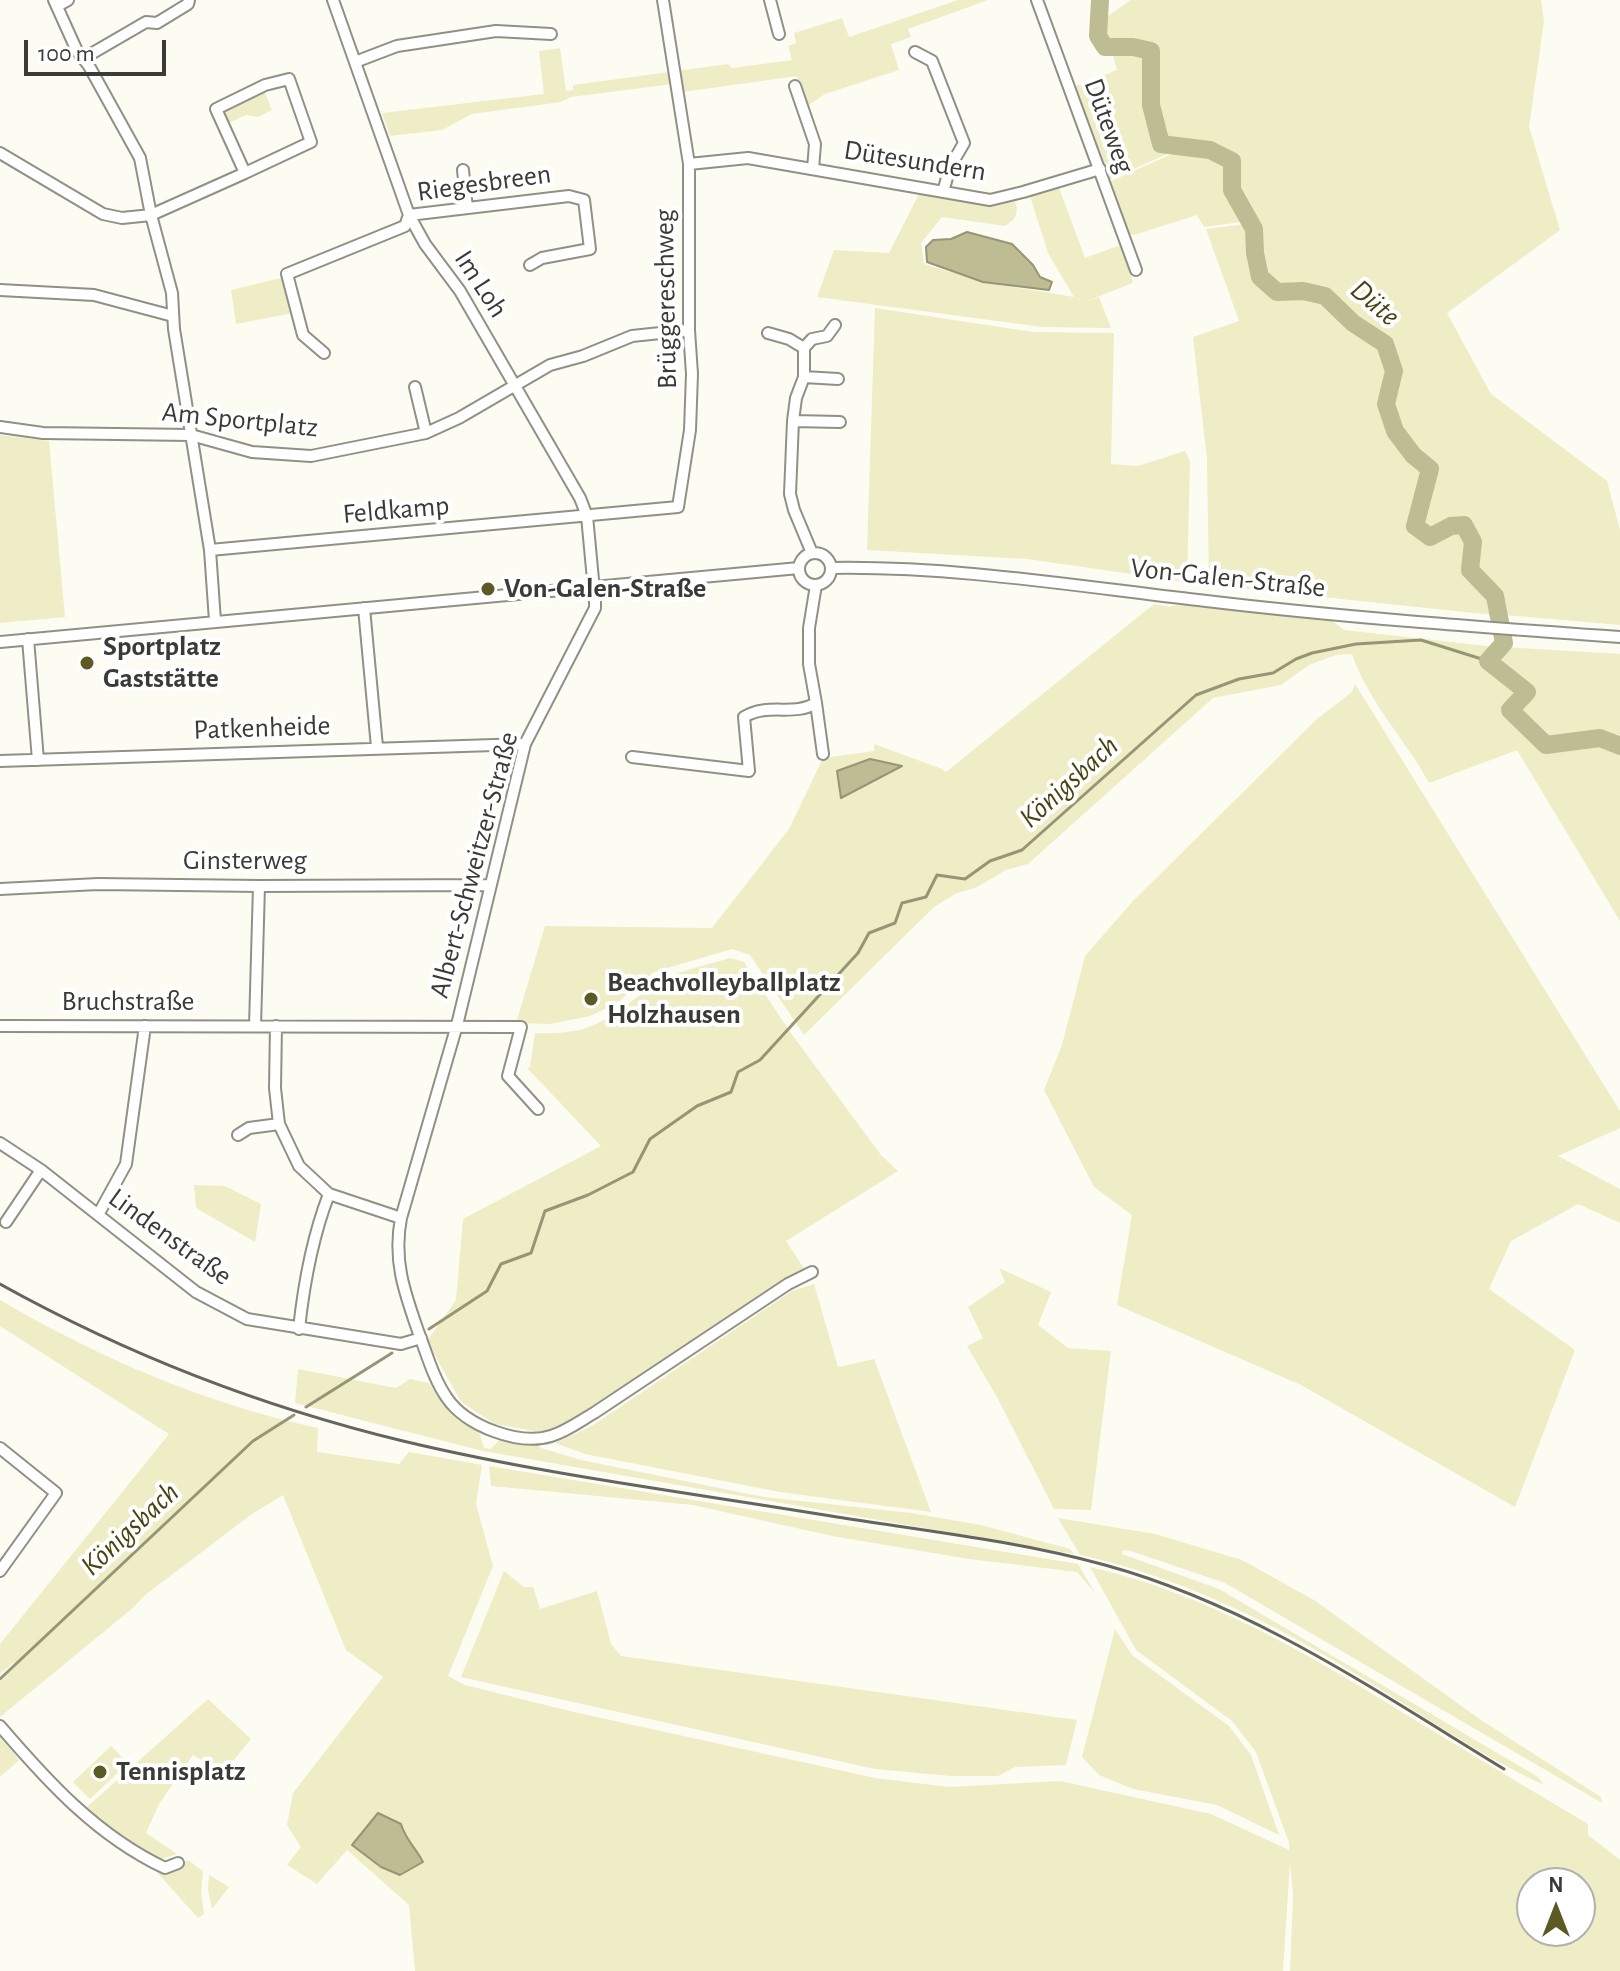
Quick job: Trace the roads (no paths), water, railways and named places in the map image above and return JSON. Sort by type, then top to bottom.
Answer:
[{"type":"street","points":[[68,0],[56,3],[58,13],[140,158],[151,215],[172,293],[210,550],[215,621]]},
{"type":"street","points":[[84,58],[146,22],[157,23],[188,4],[189,0]]},
{"type":"street","name":"Im Loh","points":[[333,0],[409,215],[425,244],[460,291],[580,498],[587,516],[594,588]]},
{"type":"street","name":"Brüggereschweg","points":[[587,516],[678,507],[690,430],[689,164],[663,0]]},
{"type":"street","points":[[770,0],[779,34]]},
{"type":"street","name":"Düteweg","points":[[1037,0],[1136,270]]},
{"type":"street","points":[[355,62],[397,46],[496,31],[551,34]]},
{"type":"street","points":[[915,52],[932,61],[964,143],[950,167],[943,192]]},
{"type":"street","points":[[0,153],[103,214],[122,218],[151,215],[245,173],[311,142],[289,79],[265,85],[216,109],[245,173]]},
{"type":"street","name":"Dütesundern","points":[[795,86],[815,144],[813,169]]},
{"type":"street","name":"Dütesundern","points":[[689,164],[748,158],[990,200],[1100,169]]},
{"type":"street","points":[[463,170],[467,208]]},
{"type":"street","name":"Riegesbreen","points":[[324,353],[303,335],[287,274],[405,226],[409,215],[569,196],[584,200],[590,249],[542,258],[530,265]]},
{"type":"street","points":[[0,290],[94,295],[173,316]]},
{"type":"street","points":[[812,553],[790,494],[793,421],[796,398],[804,377],[804,348],[812,339],[827,336],[835,325]]},
{"type":"street","name":"Am Sportplatz","points":[[0,427],[43,433],[191,435],[252,452],[311,456],[426,433],[459,418],[550,365],[583,356],[632,336],[689,330]]},
{"type":"street","points":[[768,333],[789,339],[804,348]]},
{"type":"street","points":[[804,377],[838,379]]},
{"type":"street","points":[[415,387],[426,433]]},
{"type":"street","points":[[793,421],[840,422]]},
{"type":"street","name":"Feldkamp","points":[[210,550],[587,516]]},
{"type":"street","points":[[812,553],[827,559],[831,568],[824,582],[816,585],[801,577],[799,568],[801,561],[812,553]]},
{"type":"street","points":[[0,642],[799,568]]},
{"type":"street","name":"Von-Galen-Straße","points":[[831,568],[1013,577],[1200,601],[1620,637]]},
{"type":"street","points":[[816,585],[809,628],[809,664],[823,754]]},
{"type":"street","name":"Albert-Schweitzer-Straße","points":[[594,588],[595,608],[525,744],[457,1025],[401,1218],[398,1271],[435,1378],[449,1401],[491,1431],[534,1438],[549,1437],[566,1430],[788,1284],[812,1272]]},
{"type":"street","points":[[364,608],[377,747]]},
{"type":"street","points":[[28,639],[38,760]]},
{"type":"street","points":[[632,757],[749,771],[744,717],[758,709],[806,709],[816,703]]},
{"type":"street","name":"Patkenheide","points":[[0,761],[525,744]]},
{"type":"street","name":"Ginsterweg","points":[[0,889],[98,884],[491,885]]},
{"type":"street","points":[[255,1026],[259,886]]},
{"type":"street","name":"Albert-Schweitzer-Straße","points":[[457,1025],[521,1027],[508,1076],[538,1109]]},
{"type":"street","name":"Bruchstraße","points":[[0,1026],[457,1025]]},
{"type":"street","points":[[98,1215],[126,1164],[145,1026]]},
{"type":"street","points":[[276,1026],[275,1088],[279,1124],[299,1166],[329,1194],[401,1218]]},
{"type":"street","points":[[238,1135],[249,1128],[279,1124]]},
{"type":"street","name":"Lindenstraße","points":[[0,1143],[41,1170],[196,1292],[247,1319],[401,1344],[421,1338]]},
{"type":"street","points":[[6,1222],[41,1170]]},
{"type":"street","points":[[299,1329],[304,1280],[314,1232],[329,1194]]},
{"type":"street","points":[[0,1448],[56,1493],[0,1571]]},
{"type":"street","points":[[0,1726],[86,1818],[141,1856],[165,1868],[178,1863]]},
{"type":"waterway","name":"Düte","points":[[1100,0],[1098,36],[1105,47],[1133,47],[1151,51],[1151,105],[1161,144],[1210,150],[1232,161],[1232,190],[1254,229],[1260,277],[1277,292],[1303,291],[1325,296],[1353,323],[1385,344],[1394,371],[1386,404],[1395,431],[1413,455],[1430,469],[1415,526],[1430,537],[1451,526],[1464,525],[1473,542],[1470,570],[1495,596],[1504,643],[1488,661],[1527,692],[1510,710],[1546,745],[1600,738],[1620,746]]},
{"type":"waterway","name":"Königsbach","points":[[429,1329],[487,1291],[501,1264],[531,1253],[545,1211],[588,1195],[633,1172],[650,1139],[697,1106],[731,1092],[738,1072],[760,1060],[858,953],[869,933],[895,923],[902,903],[926,897],[937,875],[965,879],[990,861],[1022,850],[1196,695],[1239,679],[1273,673],[1312,653],[1356,644],[1421,640],[1488,661]]},
{"type":"waterway","name":"Königsbach","points":[[306,1407],[392,1353]]},
{"type":"waterway","name":"Königsbach","points":[[0,1679],[253,1441],[294,1415]]},
{"type":"railway","points":[[0,1284],[96,1333],[196,1376],[299,1412],[403,1441],[564,1474],[1006,1543],[1105,1565],[1159,1582],[1211,1603],[1311,1653],[1504,1769]]},
{"type":"place","name":"Von-Galen-Straße","points":[[488,589]]},
{"type":"place","name":"Sportplatz Gaststätte","points":[[87,663]]},
{"type":"place","name":"Beachvolleyballplatz Holzhausen","points":[[591,999]]},
{"type":"place","name":"Tennisplatz","points":[[100,1772]]}]
